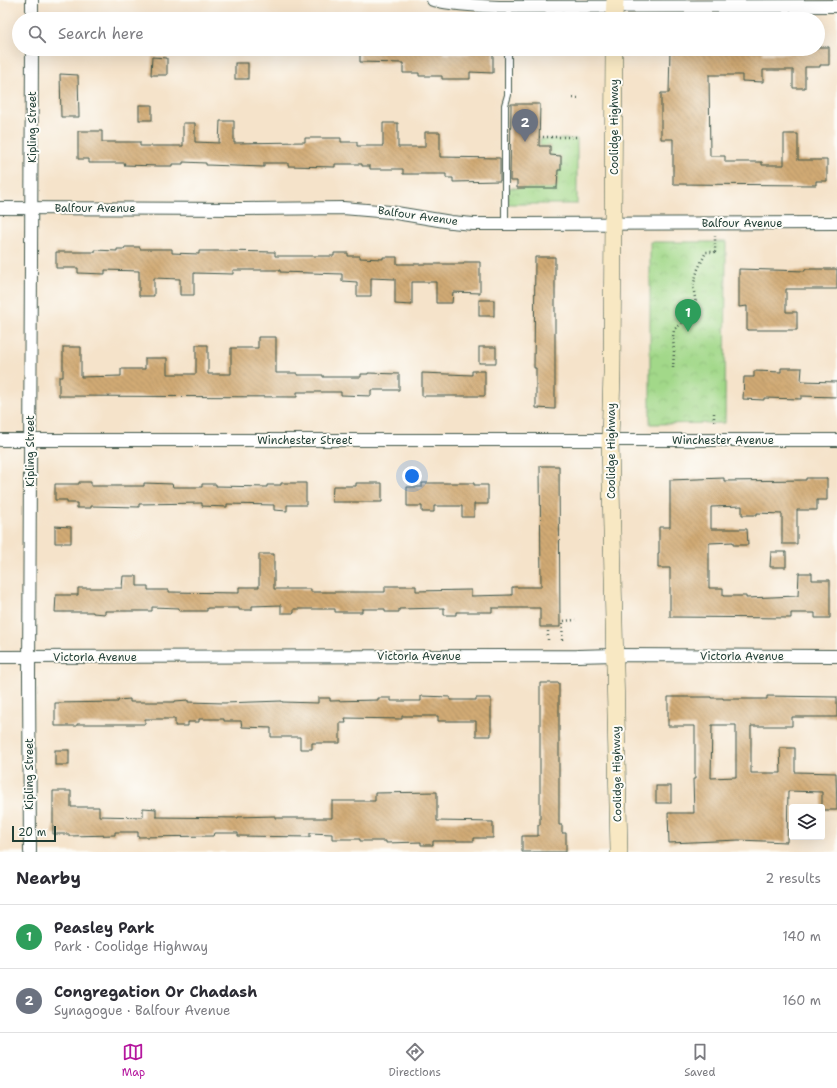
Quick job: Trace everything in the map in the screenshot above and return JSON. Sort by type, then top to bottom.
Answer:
[{"type":"main road","name":"Coolidge Highway","points":[[614,56],[612,373],[610,440],[619,852]]},
{"type":"street","points":[[32,0],[32,12]]},
{"type":"street","points":[[433,0],[448,4],[503,12]]},
{"type":"street","points":[[530,12],[614,8],[837,6]]},
{"type":"street","name":"Kipling Street","points":[[30,852],[29,657],[32,56]]},
{"type":"street","name":"Balfour Avenue","points":[[0,208],[343,208],[390,212],[451,222],[613,224],[837,223]]},
{"type":"street","name":"Winchester Street","points":[[0,440],[610,440]]},
{"type":"street","name":"Winchester Avenue","points":[[610,440],[837,440]]},
{"type":"street","name":"Victoria Avenue","points":[[0,657],[615,655],[837,656]]},
{"type":"lane","points":[[505,223],[508,56]]},
{"type":"path","points":[[572,98],[578,98]]},
{"type":"path","points":[[540,137],[578,137]]},
{"type":"path","points":[[672,368],[674,352],[672,337],[674,330],[692,313],[695,308],[696,304],[693,286],[706,252],[715,252],[715,223]]},
{"type":"path","points":[[714,410],[714,422]]},
{"type":"path","points":[[562,640],[562,621],[576,620]]},
{"type":"path","points":[[548,628],[548,640]]},
{"type":"green space","points":[[540,139],[577,139],[577,204],[508,204],[509,188],[557,188],[558,170],[561,170],[561,156],[550,155],[550,146],[540,146]]},
{"type":"green space","points":[[650,242],[726,242],[725,423],[650,424]]},
{"type":"building","points":[[825,47],[829,47],[829,65],[820,65],[820,67],[805,67],[805,88],[793,88],[793,70],[763,70],[763,82],[742,81],[742,75],[709,75],[710,156],[725,156],[725,162],[762,162],[762,165],[784,165],[784,134],[798,134],[798,160],[827,160],[827,181],[816,181],[816,185],[673,184],[673,139],[661,139],[661,93],[669,93],[670,56],[825,56]]},
{"type":"building","points":[[360,56],[493,56],[493,73],[470,72],[470,79],[442,79],[442,76],[419,76],[419,73],[403,73],[403,63],[360,62]]},
{"type":"building","points":[[152,57],[167,58],[167,75],[151,75]]},
{"type":"building","points":[[235,63],[248,63],[248,79],[235,79]]},
{"type":"building","points":[[60,74],[78,75],[79,117],[61,117]]},
{"type":"building","points":[[511,104],[540,104],[539,146],[550,146],[550,155],[561,156],[561,170],[558,170],[557,188],[517,188],[517,181],[510,181]]},
{"type":"building","points":[[139,105],[152,105],[152,120],[139,120]]},
{"type":"building","points":[[220,121],[234,121],[234,143],[305,142],[305,138],[341,138],[341,142],[357,142],[357,146],[383,146],[383,123],[398,123],[398,147],[425,147],[425,132],[440,132],[440,157],[500,158],[500,181],[453,182],[453,178],[446,178],[446,174],[403,174],[403,169],[370,169],[370,166],[362,166],[362,164],[335,164],[335,167],[288,166],[288,163],[264,163],[264,167],[206,165],[206,163],[183,162],[183,164],[172,164],[172,166],[158,166],[124,165],[125,163],[89,163],[89,159],[78,159],[78,131],[102,131],[102,142],[140,142],[140,146],[183,146],[183,123],[195,123],[195,142],[219,143]]},
{"type":"building","points":[[125,247],[140,247],[140,249],[172,249],[172,253],[199,254],[199,251],[275,252],[275,256],[334,256],[334,253],[348,253],[348,256],[360,256],[360,258],[383,259],[383,257],[397,257],[397,264],[464,264],[464,262],[480,262],[480,293],[453,292],[452,303],[436,303],[436,282],[412,282],[412,305],[395,304],[395,279],[371,278],[371,296],[357,296],[357,282],[342,281],[342,274],[280,272],[280,270],[233,270],[233,274],[194,273],[194,295],[180,295],[180,279],[154,278],[154,296],[139,296],[139,271],[105,270],[105,274],[78,273],[78,268],[56,268],[56,252],[95,252],[95,250],[117,251],[117,249],[124,249]]},
{"type":"building","points":[[535,257],[555,257],[555,409],[536,408],[536,368],[534,368]]},
{"type":"building","points":[[739,269],[805,271],[805,269],[837,269],[837,289],[786,289],[786,312],[797,312],[797,330],[747,330],[747,306],[739,307]]},
{"type":"building","points":[[479,300],[494,300],[494,316],[479,316]]},
{"type":"building","points":[[258,337],[276,337],[276,373],[323,375],[323,377],[361,377],[361,374],[368,373],[399,374],[399,390],[371,390],[371,396],[341,395],[341,392],[297,392],[297,397],[59,396],[59,377],[63,377],[63,347],[81,347],[81,377],[121,376],[121,369],[145,369],[145,358],[167,358],[167,374],[196,374],[196,345],[208,345],[208,374],[231,374],[231,348],[258,348]]},
{"type":"building","points":[[479,347],[496,347],[496,363],[479,363]]},
{"type":"building","points":[[781,368],[802,368],[801,381],[837,382],[837,397],[801,396],[801,399],[743,399],[744,377],[754,377],[754,371],[781,372]]},
{"type":"building","points":[[472,371],[485,371],[485,396],[422,396],[422,373],[472,375]]},
{"type":"building","points":[[540,466],[559,466],[560,627],[540,627],[540,608],[492,608],[492,612],[456,612],[456,615],[444,615],[444,608],[399,609],[399,612],[385,612],[385,609],[362,609],[362,612],[335,612],[335,609],[294,609],[294,613],[281,613],[281,605],[252,606],[252,610],[239,610],[239,608],[207,608],[207,611],[179,611],[179,608],[152,607],[152,611],[105,611],[105,614],[93,612],[55,612],[56,595],[78,595],[78,588],[122,588],[123,576],[137,576],[137,586],[148,586],[148,590],[169,590],[169,592],[239,593],[239,587],[259,587],[259,554],[274,554],[274,589],[311,589],[311,592],[385,592],[385,586],[416,586],[416,591],[471,590],[471,596],[512,595],[512,587],[541,587]]},
{"type":"building","points":[[724,478],[724,481],[806,480],[806,478],[827,478],[827,500],[817,500],[817,510],[797,510],[797,544],[782,544],[782,514],[757,513],[757,515],[742,515],[742,506],[711,507],[711,529],[747,529],[748,545],[733,545],[733,542],[709,543],[709,588],[723,588],[723,596],[746,596],[746,598],[798,596],[799,573],[812,573],[812,580],[830,580],[830,618],[815,618],[815,613],[791,613],[791,618],[670,617],[670,568],[658,568],[658,553],[659,527],[670,527],[670,480]]},
{"type":"building","points":[[79,482],[91,482],[91,486],[144,486],[144,483],[172,484],[173,487],[202,487],[202,484],[216,484],[216,486],[267,487],[267,485],[281,485],[281,483],[306,483],[306,505],[287,505],[287,511],[274,510],[274,505],[227,504],[227,507],[202,506],[202,503],[139,504],[139,507],[91,506],[91,508],[77,508],[77,503],[67,503],[67,500],[55,500],[55,484],[79,484]]},
{"type":"building","points":[[356,483],[382,483],[382,502],[332,502],[333,486],[356,486]]},
{"type":"building","points":[[422,483],[474,483],[474,485],[488,485],[488,504],[474,504],[474,517],[462,517],[462,506],[434,506],[434,512],[422,512],[422,506],[407,506],[407,487],[422,487]]},
{"type":"building","points":[[55,526],[71,527],[71,543],[55,543]]},
{"type":"building","points":[[771,552],[786,552],[786,567],[770,567]]},
{"type":"building","points":[[540,683],[559,683],[559,825],[562,825],[562,833],[566,833],[566,852],[522,852],[522,836],[538,836],[538,825],[540,825]]},
{"type":"building","points":[[421,696],[450,697],[450,700],[476,700],[476,698],[491,698],[491,736],[476,736],[476,721],[438,721],[438,716],[402,716],[402,719],[345,718],[346,723],[340,723],[340,743],[312,743],[312,749],[300,749],[300,737],[271,737],[271,728],[242,727],[241,721],[224,721],[224,719],[199,719],[199,722],[188,722],[188,726],[175,726],[175,719],[145,719],[145,724],[77,724],[77,726],[55,726],[55,703],[118,702],[118,700],[130,699],[130,702],[175,702],[188,700],[188,702],[224,703],[282,701],[318,703],[318,698],[330,698],[330,701],[378,700],[378,698],[391,698],[391,701],[421,701]]},
{"type":"building","points":[[767,696],[837,697],[837,717],[792,717],[792,726],[751,726],[751,773],[781,773],[780,748],[795,748],[795,772],[836,773],[837,810],[825,810],[825,804],[822,804],[822,792],[788,791],[787,842],[739,840],[669,843],[668,813],[694,813],[693,779],[695,779],[695,726],[668,726],[668,697],[711,697],[723,699],[767,699]],"holes":[[[712,725],[736,725],[736,777],[711,778]]]},
{"type":"building","points":[[55,750],[69,750],[69,765],[55,765]]},
{"type":"building","points":[[656,786],[671,786],[671,803],[656,803]]},
{"type":"building","points":[[53,791],[71,791],[71,807],[99,807],[99,816],[143,817],[143,808],[156,809],[156,817],[238,818],[275,816],[275,818],[332,818],[332,801],[375,801],[375,793],[437,792],[437,821],[493,822],[493,838],[474,838],[474,841],[433,841],[433,845],[421,845],[421,842],[386,843],[386,841],[360,841],[360,839],[332,839],[332,834],[310,833],[310,837],[238,836],[238,833],[214,833],[213,836],[138,837],[138,832],[115,832],[115,835],[69,836],[69,834],[53,834]]},
{"type":"place","name":"Congregation Or Chadash","points":[[525,142]]},
{"type":"place","name":"Peasley Park","points":[[688,332]]}]
